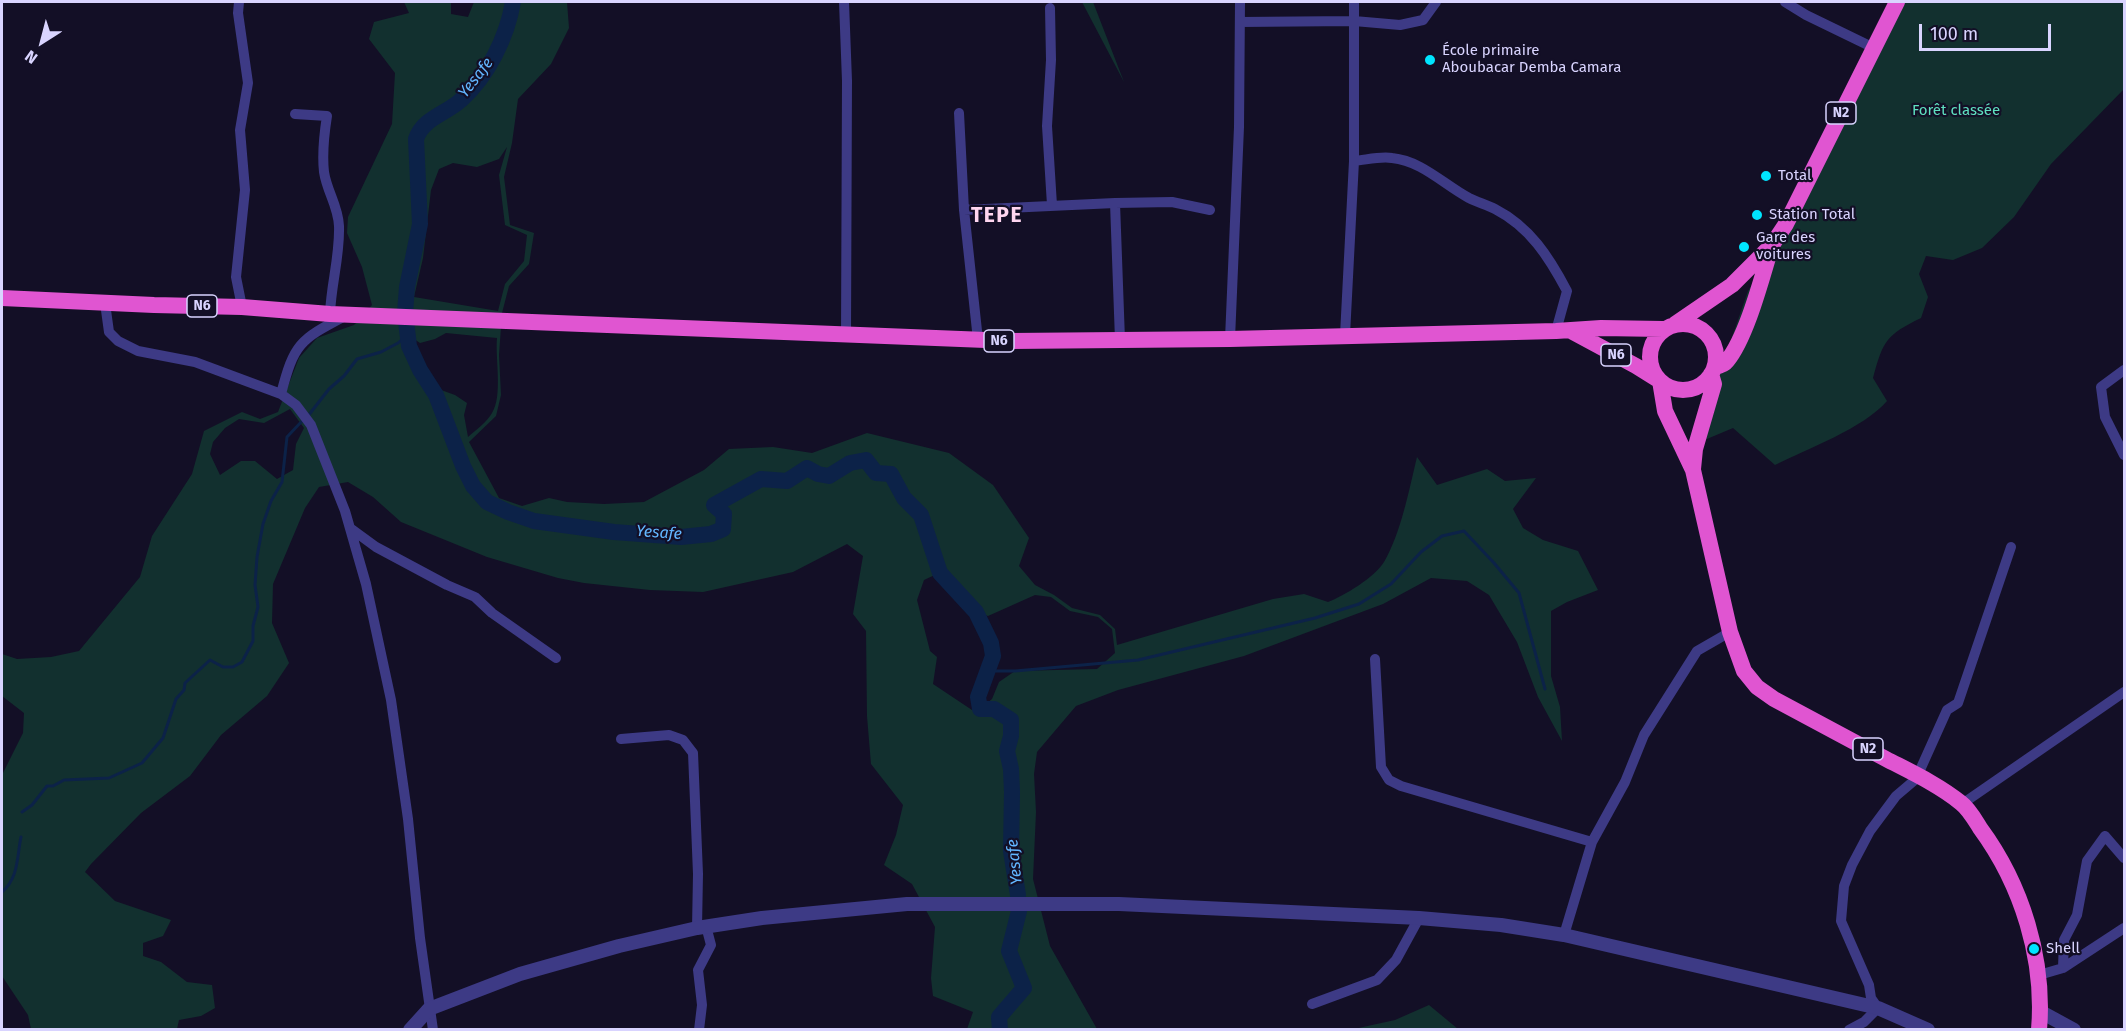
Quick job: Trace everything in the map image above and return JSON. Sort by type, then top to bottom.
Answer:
[{"type":"highway","name":"N2","points":[[1669,327],[1732,285],[1773,244],[1786,224],[1897,2]]},
{"type":"highway","name":"N2","points":[[1693,470],[1695,449],[1714,384],[1713,371],[1727,361],[1735,347],[1750,312],[1773,244]]},
{"type":"highway","name":"N6","points":[[2,298],[242,307],[330,314],[978,340],[1230,339],[1669,327]]},
{"type":"highway","points":[[1685,323],[1703,331],[1714,347],[1716,357],[1713,371],[1696,387],[1687,390],[1668,387],[1653,373],[1649,354],[1656,336],[1669,327],[1685,323]]},
{"type":"highway","name":"N6","points":[[1563,331],[1636,366],[1660,381]]},
{"type":"highway","name":"N2","points":[[1660,381],[1665,411],[1693,470],[1730,632],[1744,671],[1757,687],[1774,699],[1918,776],[1962,804],[1993,846],[2010,876],[2031,938],[2039,975],[2041,1012],[2039,1029]]},
{"type":"street","points":[[239,2],[238,13],[248,83],[240,130],[245,190],[236,277],[242,307]]},
{"type":"street","points":[[844,2],[847,81],[846,335]]},
{"type":"street","points":[[1230,339],[1239,127],[1240,2]]},
{"type":"street","points":[[1345,335],[1354,161],[1354,2]]},
{"type":"street","points":[[1240,22],[1354,21],[1400,25],[1424,20],[1436,2]]},
{"type":"street","points":[[1785,2],[1806,15],[1874,48]]},
{"type":"street","points":[[1050,8],[1051,60],[1047,95],[1047,126],[1052,205]]},
{"type":"street","points":[[959,113],[964,210],[978,340]]},
{"type":"street","points":[[295,114],[327,116],[323,141],[324,173],[338,209],[339,227],[330,314]]},
{"type":"street","points":[[1354,161],[1391,158],[1426,169],[1469,198],[1496,209],[1519,224],[1551,260],[1567,291],[1563,331]]},
{"type":"street","points":[[1115,202],[1120,340]]},
{"type":"street","points":[[964,210],[1115,202],[1172,202],[1210,210]]},
{"type":"street","points":[[105,303],[109,332],[118,341],[138,351],[195,362],[281,394],[296,405],[311,425],[350,528],[366,584],[391,700],[433,1029]]},
{"type":"street","points":[[281,394],[289,364],[301,343],[319,330],[349,314]]},
{"type":"street","points":[[2124,370],[2101,387],[2105,417],[2124,455]]},
{"type":"street","points":[[350,528],[376,547],[447,585],[475,597],[492,613],[556,658]]},
{"type":"street","points":[[1878,1008],[1871,998],[1869,985],[1841,921],[1844,886],[1870,831],[1896,796],[1916,779],[1947,710],[1958,703],[2011,547]]},
{"type":"street","points":[[1564,935],[1592,842],[1625,782],[1644,735],[1697,651],[1730,632]]},
{"type":"street","points":[[1375,659],[1381,767],[1389,780],[1401,786],[1592,842]]},
{"type":"street","points":[[1962,804],[2124,692]]},
{"type":"street","points":[[621,739],[669,735],[683,740],[693,753],[701,927],[711,945],[698,970],[702,1005],[699,1029]]},
{"type":"street","points":[[2063,968],[2064,940],[2077,915],[2086,861],[2105,836],[2124,858]]},
{"type":"street","points":[[410,1029],[429,1009],[520,974],[619,946],[701,927],[773,917],[907,904],[1119,904],[1419,918],[1501,925],[1564,935],[1878,1008],[1928,1029]]},
{"type":"street","points":[[1312,1005],[1377,980],[1396,960],[1419,918]]},
{"type":"street","points":[[2039,975],[2063,968],[2124,928]]},
{"type":"street","points":[[1849,1029],[1864,1022],[1878,1008]]},
{"type":"street","points":[[2041,1012],[2074,1029]]},
{"type":"green space","points":[[404,2],[451,2],[451,14],[468,17],[474,2],[567,2],[569,28],[551,64],[518,99],[512,143],[504,177],[510,225],[534,233],[529,264],[509,286],[502,313],[499,355],[501,395],[496,416],[469,442],[499,498],[522,506],[549,498],[567,502],[604,504],[644,502],[704,470],[729,449],[773,447],[812,453],[867,433],[949,453],[993,485],[1029,538],[1019,566],[1035,585],[1072,608],[1100,615],[1115,629],[1117,645],[1273,599],[1304,594],[1328,602],[1350,591],[1380,568],[1390,551],[1404,511],[1417,457],[1437,485],[1487,469],[1505,481],[1536,478],[1513,509],[1523,528],[1543,540],[1578,551],[1598,590],[1551,611],[1551,676],[1560,707],[1562,741],[1538,697],[1517,642],[1489,595],[1467,581],[1431,578],[1383,604],[1244,656],[1118,690],[1076,706],[1037,752],[1034,774],[1036,812],[1033,879],[1050,946],[1097,1029],[967,1029],[973,1012],[933,996],[931,978],[935,927],[912,884],[884,865],[896,835],[903,805],[871,764],[867,716],[866,631],[853,614],[863,556],[847,544],[793,572],[703,592],[650,590],[584,583],[558,578],[487,557],[401,522],[373,497],[348,482],[319,487],[305,508],[273,584],[272,623],[289,663],[267,696],[221,735],[190,776],[141,813],[85,872],[115,901],[171,920],[163,936],[143,943],[143,956],[161,962],[187,982],[212,985],[215,1008],[201,1016],[179,1020],[177,1029],[31,1029],[28,1015],[2,976],[2,775],[23,733],[24,713],[2,696],[2,654],[17,659],[51,657],[79,651],[140,577],[152,536],[192,474],[204,431],[242,412],[260,419],[278,412],[299,358],[317,338],[354,325],[372,305],[362,267],[347,233],[348,217],[392,124],[395,73],[369,39],[374,22],[409,13]],"holes":[[[507,147],[499,175],[505,225],[527,235],[524,261],[505,284],[498,311],[414,297],[423,258],[431,190],[439,169],[453,163],[477,167],[499,159]],[[446,333],[497,338],[498,387],[495,406],[487,420],[468,437],[464,415],[467,403],[441,390],[436,395],[415,359],[408,335],[420,343]],[[290,409],[304,428],[296,444],[293,470],[277,479],[255,461],[241,461],[220,475],[210,454],[213,442],[225,428],[239,419],[264,423]],[[939,573],[976,612],[988,616],[1035,595],[1051,597],[1070,611],[1098,617],[1112,629],[1115,653],[1097,669],[1015,671],[999,682],[992,699],[980,709],[972,710],[933,684],[937,657],[930,651],[917,600],[924,580]]]},
{"type":"green space","points":[[1082,2],[1093,2],[1124,82]]},
{"type":"green space","name":"Forêt classée","points":[[1889,2],[2124,2],[2124,89],[2051,164],[2014,217],[1982,248],[1953,260],[1926,256],[1919,274],[1928,297],[1921,318],[1900,329],[1883,347],[1873,378],[1887,401],[1877,411],[1850,429],[1775,465],[1733,428],[1695,444],[1748,291],[1771,254]]},
{"type":"green space","points":[[1429,1005],[1458,1029],[1354,1029],[1395,1020]]},
{"type":"waterway","name":"Yesafe","points":[[513,2],[506,29],[488,68],[461,100],[429,121],[416,139],[420,224],[407,287],[405,313],[409,346],[420,370],[436,395],[473,486],[487,502],[534,521],[614,532],[681,537],[711,534],[723,529],[724,514],[714,505],[761,479],[787,481],[807,468],[818,474],[829,476],[850,463],[866,460],[876,473],[891,474],[904,498],[921,515],[940,573],[976,612],[991,643],[993,656],[978,697],[980,709],[994,709],[1011,720],[1011,736],[1007,751],[1012,792],[1011,851],[1018,895]]},
{"type":"waterway","points":[[308,416],[357,359],[381,352],[398,343],[408,334]]},
{"type":"waterway","points":[[22,812],[32,805],[47,786],[53,786],[64,780],[109,778],[142,763],[163,738],[176,699],[184,690],[185,683],[210,660],[223,667],[233,667],[242,662],[253,641],[253,626],[258,607],[255,585],[257,557],[263,524],[271,501],[282,482],[287,437],[303,420]]},
{"type":"waterway","points":[[987,671],[1015,671],[1138,660],[1315,618],[1359,604],[1391,584],[1421,552],[1442,536],[1464,531],[1519,593],[1545,689]]},
{"type":"waterway","points":[[2,892],[12,880],[21,837]]},
{"type":"waterway","name":"Yesafe","points":[[1000,1030],[999,1017],[1024,988],[1009,951],[1019,911]]},
{"type":"place","name":"École primaire Aboubacar Demba Camara","points":[[1430,60]]},
{"type":"place","name":"Total","points":[[1766,176]]},
{"type":"place","name":"Station Total","points":[[1757,215]]},
{"type":"place","name":"Gare des voitures","points":[[1744,247]]},
{"type":"place","name":"Shell","points":[[2034,949]]},
{"type":"district","name":"TEPE","points":[[997,216]]}]
